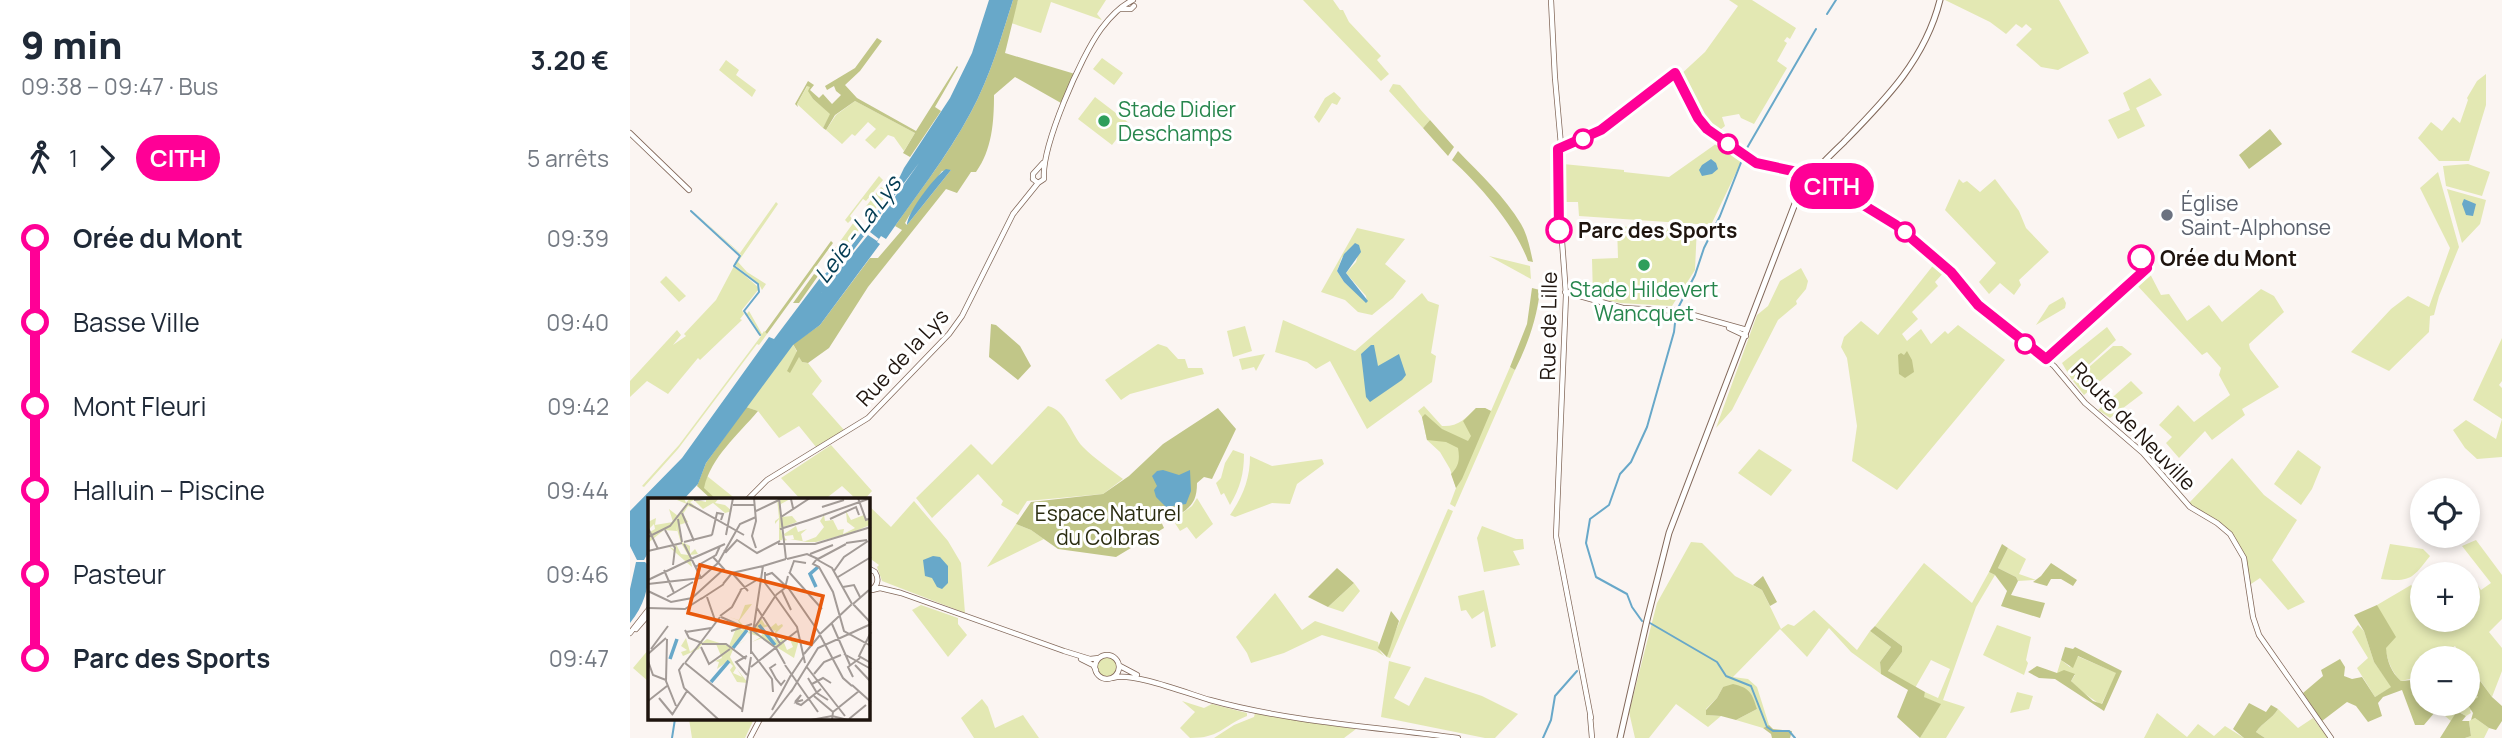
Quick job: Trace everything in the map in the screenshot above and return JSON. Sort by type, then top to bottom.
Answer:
[{"type":"main road","name":"Rue de Lille","points":[[1552,0],[1565,292],[1558,462],[1559,551],[1591,718],[1592,738]]},
{"type":"main road","points":[[1618,738],[1668,540],[1793,207],[1802,188],[1895,88],[1914,62],[1932,27],[1938,0]]},
{"type":"main road","points":[[1044,159],[1033,179],[1038,183],[1043,181],[1048,143],[1080,66],[1098,33],[1115,13],[1131,3]]},
{"type":"main road","points":[[630,133],[689,190]]},
{"type":"main road","points":[[1813,175],[1840,146]]},
{"type":"main road","points":[[1822,167],[1821,174],[1829,184]]},
{"type":"main road","points":[[1035,172],[1044,175]]},
{"type":"main road","name":"Route de Neuville","points":[[1813,175],[1896,225],[1947,269],[1978,305],[2054,366],[2082,399],[2136,445],[2187,505],[2223,528],[2238,545],[2245,564],[2253,617],[2259,635],[2331,738]]},
{"type":"main road","name":"Rue de la Lys","points":[[1029,194],[1033,179]]},
{"type":"main road","name":"Rue de la Lys","points":[[750,498],[763,484],[868,418],[948,334],[961,318],[1013,214],[1038,183]]},
{"type":"main road","points":[[1565,292],[1621,308],[1682,312],[1746,333]]},
{"type":"main road","points":[[870,569],[875,572],[878,580],[901,593]]},
{"type":"main road","points":[[870,591],[878,580]]},
{"type":"main road","points":[[870,591],[883,588],[901,593],[1090,659],[1111,656],[1130,673],[1160,685]]},
{"type":"main road","points":[[630,634],[648,613]]},
{"type":"main road","points":[[1064,651],[1091,664],[1103,678],[1125,675],[1257,710],[1458,738]]},
{"type":"main road","points":[[1096,670],[1100,658]]},
{"type":"main road","points":[[1112,678],[1118,672],[1119,663]]},
{"type":"main road","points":[[751,738],[760,720]]},
{"type":"main road","name":"Rue de Lille","points":[[1592,724],[1599,738]]},
{"type":"green space","points":[[1013,0],[1018,0],[1005,53],[1075,74],[1061,103],[1015,77],[994,95],[991,135],[986,154],[976,172],[971,172],[957,193],[946,189],[868,287],[829,348],[808,363],[802,362],[799,357],[790,373],[787,371],[797,351],[793,344],[820,325],[870,258],[878,258],[902,230],[895,226],[945,156],[978,99]],"holes":[[[951,170],[907,225],[905,223],[909,216],[942,171]]]},
{"type":"green space","points":[[1018,0],[1106,0],[1097,14],[1102,20],[1051,2],[1041,33],[1011,23]]},
{"type":"green space","points":[[1303,0],[1333,0],[1340,10],[1343,10],[1349,22],[1381,56],[1377,60],[1389,74],[1381,81]]},
{"type":"green space","points":[[1729,0],[1752,0],[1796,28],[1790,39],[1787,37],[1784,41],[1787,43],[1777,61],[1787,68],[1754,124],[1741,118],[1739,114],[1722,117],[1725,126],[1716,133],[1701,119],[1679,76],[1705,52],[1738,6]]},
{"type":"green space","points":[[1945,0],[2059,0],[2089,53],[2058,70],[2041,67],[2016,45],[2032,29],[2026,24],[2022,28],[2016,24],[2006,34],[1990,22]]},
{"type":"green space","points":[[877,38],[882,41],[860,71],[845,85],[857,98],[916,131],[958,67],[935,107],[941,111],[910,157],[903,153],[915,133],[855,101],[835,115],[826,130],[823,128],[830,114],[813,99],[808,91],[810,87],[807,86],[797,104],[798,107],[795,104],[808,81],[814,85],[810,90],[819,98],[823,94],[832,104],[841,95],[834,86],[827,90],[825,86],[855,68]]},
{"type":"green space","points":[[1102,58],[1123,73],[1114,85],[1093,69]]},
{"type":"green space","points":[[726,60],[739,70],[736,75],[756,90],[752,97],[719,70]]},
{"type":"green space","points":[[2486,74],[2486,105],[2469,161],[2439,161],[2418,138],[2431,122],[2442,131],[2453,117],[2460,123],[2467,98],[2477,81]]},
{"type":"green space","points":[[2150,78],[2162,95],[2136,108],[2145,126],[2118,139],[2108,120],[2130,110],[2123,93]]},
{"type":"green space","points":[[1393,84],[1400,85],[1430,120],[1423,128],[1389,91]]},
{"type":"green space","points":[[808,85],[811,87],[809,91],[813,99],[831,114],[823,128],[797,104]]},
{"type":"green space","points":[[1334,92],[1341,98],[1337,105],[1332,103],[1319,123],[1314,117],[1325,98]]},
{"type":"green space","name":"Stade Didier Deschamps","points":[[1095,97],[1129,123],[1112,145],[1078,119]]},
{"type":"green space","points":[[855,101],[915,133],[904,151],[894,137],[888,135],[875,149],[865,140],[876,129],[868,122],[855,136],[852,134],[842,144],[826,130],[836,115]]},
{"type":"green space","points":[[1430,120],[1454,147],[1448,156],[1423,128]]},
{"type":"green space","points":[[2270,129],[2282,144],[2249,169],[2239,155]]},
{"type":"green space","points":[[1720,141],[1743,158],[1711,225],[1579,216],[1578,202],[1563,202],[1563,164],[1669,177]]},
{"type":"green space","points":[[1458,151],[1515,214],[1525,233],[1533,262],[1528,261],[1515,234],[1496,207],[1452,160]]},
{"type":"green space","points":[[2468,164],[2490,172],[2482,196],[2446,186],[2443,166]]},
{"type":"green space","points":[[2438,172],[2459,247],[2434,315],[2430,316],[2429,332],[2389,371],[2351,352],[2391,309],[2408,296],[2429,307],[2450,248],[2420,188]]},
{"type":"green space","points":[[879,176],[883,180],[866,201],[863,199],[848,223],[845,220]]},
{"type":"green space","points":[[1959,179],[1963,183],[1967,181],[1980,192],[1995,179],[2019,211],[2026,228],[2049,252],[2019,280],[2021,285],[2014,295],[2000,283],[1989,294],[1979,282],[1996,263],[1945,210]]},
{"type":"green space","points":[[881,187],[886,195],[869,217],[864,209]]},
{"type":"green space","points":[[2447,189],[2486,200],[2480,224],[2462,243]]},
{"type":"green space","points":[[776,202],[778,204],[738,262],[747,272],[766,284],[762,290],[759,284],[735,265],[741,255],[693,211],[740,253]]},
{"type":"green space","points":[[854,222],[861,227],[841,254],[833,251]]},
{"type":"green space","name":"Stade Hildevert Wancquet","points":[[1668,225],[1697,226],[1695,270],[1672,306],[1620,303],[1593,297],[1592,259],[1618,258],[1617,226],[1667,230]]},
{"type":"green space","points":[[1357,228],[1405,239],[1385,264],[1406,281],[1393,298],[1372,315],[1358,312],[1345,300],[1321,292]],"holes":[[[1347,251],[1358,255],[1356,262],[1346,273],[1366,296],[1367,302],[1344,282],[1337,271],[1342,257],[1348,259],[1344,256]]]},
{"type":"green space","points":[[831,241],[833,243],[767,334],[765,332]]},
{"type":"green space","points":[[1489,256],[1530,266],[1531,279]]},
{"type":"green space","points":[[1935,263],[1945,271],[1935,282],[1938,286],[1912,312],[1918,319],[1902,334],[1907,341],[1921,329],[1931,344],[1945,331],[1948,334],[1958,325],[2005,360],[1897,490],[1852,461],[1857,426],[1847,358],[1841,347],[1844,337],[1861,321],[1878,335]]},
{"type":"green space","points":[[734,266],[758,287],[742,310],[742,320],[700,360],[698,358],[668,394],[647,381],[630,397],[630,381],[677,330],[681,335],[673,345],[686,336],[684,334],[716,300]]},
{"type":"green space","points":[[1801,268],[1808,281],[1806,289],[1796,301],[1797,304],[1778,320],[1732,410],[1716,428],[1757,315],[1768,306],[1780,281]]},
{"type":"green space","points":[[2148,270],[2161,295],[2169,294],[2187,321],[2209,305],[2222,322],[2261,289],[2274,296],[2284,312],[2249,344],[2279,387],[2242,409],[2245,415],[2212,440],[2205,431],[2179,458],[2166,443],[2172,437],[2159,425],[2178,405],[2194,422],[2230,395],[2219,375],[2221,368],[2207,352],[2202,355],[2134,282]]},
{"type":"green space","points":[[814,274],[818,276],[799,303],[793,303]]},
{"type":"green space","points":[[666,276],[686,296],[679,302],[660,282]]},
{"type":"green space","points":[[1532,288],[1540,290],[1537,311],[1515,370],[1510,367],[1527,324]]},
{"type":"green space","points":[[1422,293],[1428,301],[1439,305],[1431,353],[1436,356],[1432,382],[1367,429],[1330,361],[1316,369],[1307,362],[1275,352],[1283,320],[1355,351]]},
{"type":"green space","points":[[2063,297],[2065,308],[2036,325],[2049,305]]},
{"type":"green space","points":[[749,311],[762,334],[764,331],[767,334],[678,449],[644,487],[642,486],[679,445],[761,336],[746,315]]},
{"type":"green space","points":[[991,324],[996,325],[1020,346],[1031,366],[1018,380],[989,357]]},
{"type":"green space","points":[[1245,326],[1252,351],[1233,357],[1227,331]]},
{"type":"green space","points":[[2107,327],[2116,340],[2072,380],[2062,363]]},
{"type":"green space","points":[[2502,338],[2502,381],[2499,385],[2502,388],[2502,419],[2473,400]]},
{"type":"green space","points":[[793,344],[802,362],[808,363],[822,381],[812,394],[844,430],[816,447],[799,426],[779,438],[758,411],[746,407]]},
{"type":"green space","points":[[1158,344],[1167,347],[1178,359],[1185,359],[1188,368],[1202,368],[1204,374],[1130,394],[1121,400],[1105,380]]},
{"type":"green space","points":[[2113,346],[2122,346],[2132,354],[2084,395],[2073,381]]},
{"type":"green space","points":[[1907,351],[1914,372],[1905,378],[1899,374],[1898,355],[1904,355]]},
{"type":"green space","points":[[1265,354],[1256,371],[1254,367],[1242,370],[1239,359]]},
{"type":"green space","points":[[1510,367],[1515,370],[1455,507],[1450,504],[1456,488],[1450,469],[1440,452],[1427,440],[1418,411],[1424,406],[1442,426],[1448,426],[1465,419],[1476,408],[1491,411]]},
{"type":"green space","points":[[2131,381],[2143,393],[2110,418],[2098,410]]},
{"type":"green space","points":[[1048,406],[1060,413],[1083,447],[1123,479],[1103,494],[1027,501],[1018,515],[1001,505],[1003,501],[978,474],[932,518],[916,498],[971,444],[992,465]]},
{"type":"green space","points":[[746,407],[758,411],[713,466],[704,488],[715,498],[710,498],[697,486],[706,463]]},
{"type":"green space","name":"Espace Naturel du Colbras","points":[[1218,408],[1236,429],[1212,479],[1204,477],[1197,483],[1194,499],[1189,507],[1176,517],[1166,513],[1159,517],[1164,528],[1116,557],[1058,549],[1031,530],[1016,524],[1031,502],[1103,494],[1129,476],[1163,444]]},
{"type":"green space","points":[[1476,408],[1491,411],[1456,488],[1451,474],[1458,462],[1458,448],[1446,442],[1427,440],[1422,417],[1425,414],[1442,429],[1468,441],[1471,436],[1463,421]]},
{"type":"green space","points":[[2502,419],[2502,457],[2477,459],[2465,448],[2453,430],[2466,420],[2496,439]]},
{"type":"green space","points":[[831,445],[872,491],[866,498],[855,498],[842,486],[827,498],[799,498],[781,478]]},
{"type":"green space","points":[[1759,449],[1792,470],[1771,496],[1738,473]]},
{"type":"green space","points":[[1233,450],[1244,454],[1244,461],[1241,481],[1230,505],[1224,493],[1221,495],[1216,483],[1221,478],[1225,463]]},
{"type":"green space","points":[[2298,450],[2321,467],[2312,489],[2301,505],[2274,484]]},
{"type":"green space","points":[[1250,456],[1272,466],[1322,459],[1324,464],[1297,484],[1290,504],[1272,503],[1235,517],[1230,515],[1245,487]]},
{"type":"green space","points":[[2232,458],[2264,495],[2297,520],[2272,560],[2305,602],[2288,610],[2260,578],[2251,584],[2245,557],[2235,537],[2189,503]]},
{"type":"green space","points":[[707,476],[734,498],[715,498],[703,488]]},
{"type":"green space","points":[[1197,498],[1213,524],[1196,539],[1187,527],[1180,531],[1173,520],[1192,506]]},
{"type":"green space","points":[[914,501],[948,541],[961,563],[965,613],[882,581],[877,567],[879,565],[870,558],[870,507],[891,527]]},
{"type":"green space","points":[[1448,509],[1453,511],[1390,658],[1387,657],[1392,639]]},
{"type":"green space","points":[[1016,524],[1044,539],[987,567]]},
{"type":"green space","points":[[1482,526],[1516,539],[1523,539],[1524,549],[1513,551],[1520,565],[1484,572],[1477,538]]},
{"type":"green space","points":[[1691,542],[1702,543],[1735,576],[1762,590],[1781,629],[1788,624],[1794,626],[1814,610],[1857,650],[1870,631],[1891,647],[1880,662],[1881,674],[1851,652],[1829,628],[1807,657],[1780,629],[1733,677],[1748,679],[1757,687],[1769,725],[1763,728],[1736,720],[1757,709],[1723,687],[1706,709],[1707,715],[1721,716],[1708,727],[1676,704],[1649,738],[1635,738],[1629,712],[1657,603]]},
{"type":"green space","points":[[2002,544],[2008,548],[1998,568],[2016,577],[2018,581],[2011,595],[2045,603],[2040,618],[2001,606],[2007,591],[1995,575],[1989,572]]},
{"type":"green space","points":[[2390,544],[2423,549],[2430,556],[2425,562],[2410,562],[2410,577],[2399,580],[2381,579]]},
{"type":"green space","points":[[2480,545],[2502,575],[2502,619],[2489,632],[2502,648],[2502,671],[2492,697],[2480,680],[2480,646],[2410,646],[2410,679],[2401,681],[2394,673],[2387,655],[2377,605],[2410,586],[2410,632],[2480,632],[2480,589],[2491,583],[2480,569],[2480,562],[2475,562],[2464,548],[2480,548]]},
{"type":"green space","points":[[2008,548],[2026,559],[2019,574],[2036,580],[2018,581],[2016,577],[1998,568]]},
{"type":"green space","points":[[1924,563],[1972,603],[1989,572],[1995,575],[1976,607],[1943,700],[1965,707],[1946,738],[1920,738],[1940,704],[1923,697],[1925,692],[1938,698],[1950,669],[1931,660],[1915,688],[1888,671],[1902,652],[1902,646],[1875,626]]},
{"type":"green space","points":[[2051,563],[2077,580],[2073,586],[2061,579],[2051,579],[2047,586],[2033,582]]},
{"type":"green space","points":[[1337,568],[1354,583],[1328,607],[1308,597]]},
{"type":"green space","points":[[1763,576],[1777,602],[1770,606],[1762,590],[1753,585]]},
{"type":"green space","points":[[1354,583],[1360,591],[1343,612],[1328,607]]},
{"type":"green space","points":[[1484,590],[1496,646],[1491,648],[1484,611],[1472,619],[1466,610],[1461,611],[1458,596]]},
{"type":"green space","points":[[1275,593],[1302,630],[1315,621],[1378,642],[1384,656],[1376,651],[1322,635],[1284,653],[1251,663],[1236,637]]},
{"type":"green space","points":[[921,605],[958,618],[958,624],[967,635],[948,657],[912,610]]},
{"type":"green space","points":[[2377,605],[2396,637],[2386,648],[2395,674],[2401,681],[2410,680],[2410,712],[2402,690],[2383,697],[2378,703],[2382,716],[2368,722],[2356,706],[2347,702],[2322,721],[2303,693],[2323,676],[2321,670],[2340,659],[2345,667],[2344,676],[2352,679],[2362,677],[2375,697],[2391,687],[2374,662],[2364,631],[2354,615]]},
{"type":"green space","points":[[1391,611],[1399,621],[1387,657],[1378,648]]},
{"type":"green space","points":[[1997,625],[2031,637],[2024,675],[1983,655]]},
{"type":"green space","points":[[2358,625],[2364,631],[2374,662],[2392,687],[2375,697],[2357,668],[2368,658],[2352,632]]},
{"type":"green space","points":[[1875,626],[1902,646],[1902,652],[1888,671],[1925,692],[1924,697],[1941,704],[1920,738],[1897,717],[1908,690],[1881,674],[1880,662],[1891,647],[1870,631]]},
{"type":"green space","points":[[2065,647],[2075,647],[2122,671],[2104,711],[2055,679],[2039,678],[2028,672],[2037,666],[2057,673],[2064,670],[2075,674],[2071,681],[2093,701],[2102,704],[2116,673],[2078,656],[2073,668],[2061,660]]},
{"type":"green space","points":[[648,650],[648,681],[633,668]]},
{"type":"green space","points":[[2077,656],[2117,673],[2101,705],[2071,681],[2075,675],[2057,673],[2061,660],[2070,667]]},
{"type":"green space","points":[[1107,657],[1114,660],[1117,667],[1114,674],[1107,677],[1100,674],[1097,667],[1100,660]]},
{"type":"green space","points":[[1389,661],[1411,667],[1394,698],[1409,706],[1425,677],[1482,696],[1518,714],[1495,738],[1381,717]]},
{"type":"green space","points":[[2480,681],[2502,706],[2502,721],[2496,730],[2475,718],[2471,720],[2472,716],[2480,716]]},
{"type":"green space","points":[[1733,684],[1750,692],[1757,709],[1736,720],[1706,715],[1706,710],[1723,687]]},
{"type":"green space","points":[[2017,692],[2033,696],[2029,709],[2010,713]]},
{"type":"green space","points":[[982,699],[988,707],[995,728],[1023,715],[1039,738],[974,738],[961,718]]},
{"type":"green space","points":[[1182,701],[1204,708],[1212,704],[1247,713],[1247,716],[1214,734],[1190,738],[1180,728],[1195,712]]},
{"type":"green space","points":[[2249,703],[2266,712],[2271,705],[2278,709],[2256,732],[2265,738],[2244,738],[2233,729]]},
{"type":"green space","points":[[2278,709],[2298,728],[2313,718],[2328,738],[2265,738],[2256,732]]},
{"type":"green space","points":[[1255,713],[1356,729],[1344,738],[1214,738],[1234,725],[1254,717]]},
{"type":"green space","points":[[2157,713],[2187,737],[2198,724],[2214,736],[2225,726],[2244,738],[2144,738]]},
{"type":"green space","points":[[2412,716],[2432,716],[2424,725],[2415,725]]},
{"type":"green space","points":[[2454,716],[2466,716],[2462,721],[2469,721],[2471,736],[2440,738]]},
{"type":"green space","points":[[2475,718],[2489,728],[2484,738],[2465,738],[2471,736],[2469,721]]},
{"type":"green space","points":[[689,720],[754,720],[745,738],[692,738]]},
{"type":"green space","points":[[1769,725],[1773,729],[1792,731],[1790,738],[1772,738],[1763,728]]},
{"type":"water","points":[[989,0],[1013,0],[984,85],[952,145],[886,239],[881,236],[877,242],[880,244],[820,325],[793,345],[706,463],[698,484],[685,498],[648,498],[648,553],[644,560],[637,560],[630,546],[630,511],[682,458],[769,337],[774,339],[820,278],[840,261],[894,189],[904,168],[950,98],[972,53]]},
{"type":"water","points":[[1711,159],[1718,169],[1712,174],[1702,176],[1699,170]]},
{"type":"water","points":[[946,169],[951,170],[907,225],[911,212],[922,196]]},
{"type":"water","points":[[2464,199],[2476,204],[2473,216],[2466,215],[2462,204]]},
{"type":"water","points":[[1355,243],[1359,245],[1361,252],[1346,273],[1368,301],[1366,303],[1344,282],[1337,271],[1344,254]]},
{"type":"water","points":[[1374,345],[1378,366],[1399,354],[1406,375],[1370,402],[1366,397],[1361,354]]},
{"type":"water","points":[[1163,470],[1179,475],[1190,470],[1191,491],[1186,504],[1166,507],[1156,497],[1154,490],[1157,486],[1152,476]]},
{"type":"water","points":[[933,556],[940,557],[948,566],[948,583],[942,589],[937,587],[932,578],[925,576],[923,560]]},
{"type":"water","points":[[636,562],[645,562],[648,565],[648,582],[645,596],[630,623],[630,589]]},
{"type":"pier","points":[[919,163],[870,232],[879,239],[877,241],[868,235],[821,293],[846,262],[841,257],[846,260]]},
{"type":"waterway","points":[[1827,14],[1836,0]]},
{"type":"waterway","points":[[1747,148],[1816,29]]},
{"type":"waterway","points":[[1678,308],[1695,275],[1742,160]]},
{"type":"waterway","points":[[691,211],[740,256],[734,266],[758,284],[759,292],[744,311],[760,335]]},
{"type":"waterway","points":[[1642,621],[1627,594],[1596,577],[1586,543],[1590,519],[1609,505],[1620,474],[1631,462],[1647,427],[1674,332],[1676,314]]},
{"type":"waterway","points":[[1650,623],[1717,662],[1726,676],[1751,686],[1767,727],[1773,731],[1789,731],[1795,738]]},
{"type":"waterway","points":[[1543,738],[1551,720],[1555,696],[1577,671]]},
{"type":"waterway","points":[[672,738],[675,720]]},
{"type":"bus line","name":"CITH","points":[[1559,230],[1558,149],[1601,130],[1675,73],[1698,118],[1707,129],[1756,163],[1816,176],[1896,225],[1951,272],[1978,305],[2046,359],[2147,268],[2141,258]]},
{"type":"place","name":"Stade Didier Deschamps","points":[[1104,121]]},
{"type":"place","name":"Église Saint-Alphonse","points":[[2167,215]]},
{"type":"place","name":"Parc des Sports","points":[[1559,230]]},
{"type":"place","name":"Orée du Mont","points":[[2141,258]]},
{"type":"place","name":"Stade Hildevert Wancquet","points":[[1644,265]]},
{"type":"water label","name":"Leie - La Lys","points":[[857,229]]}]
